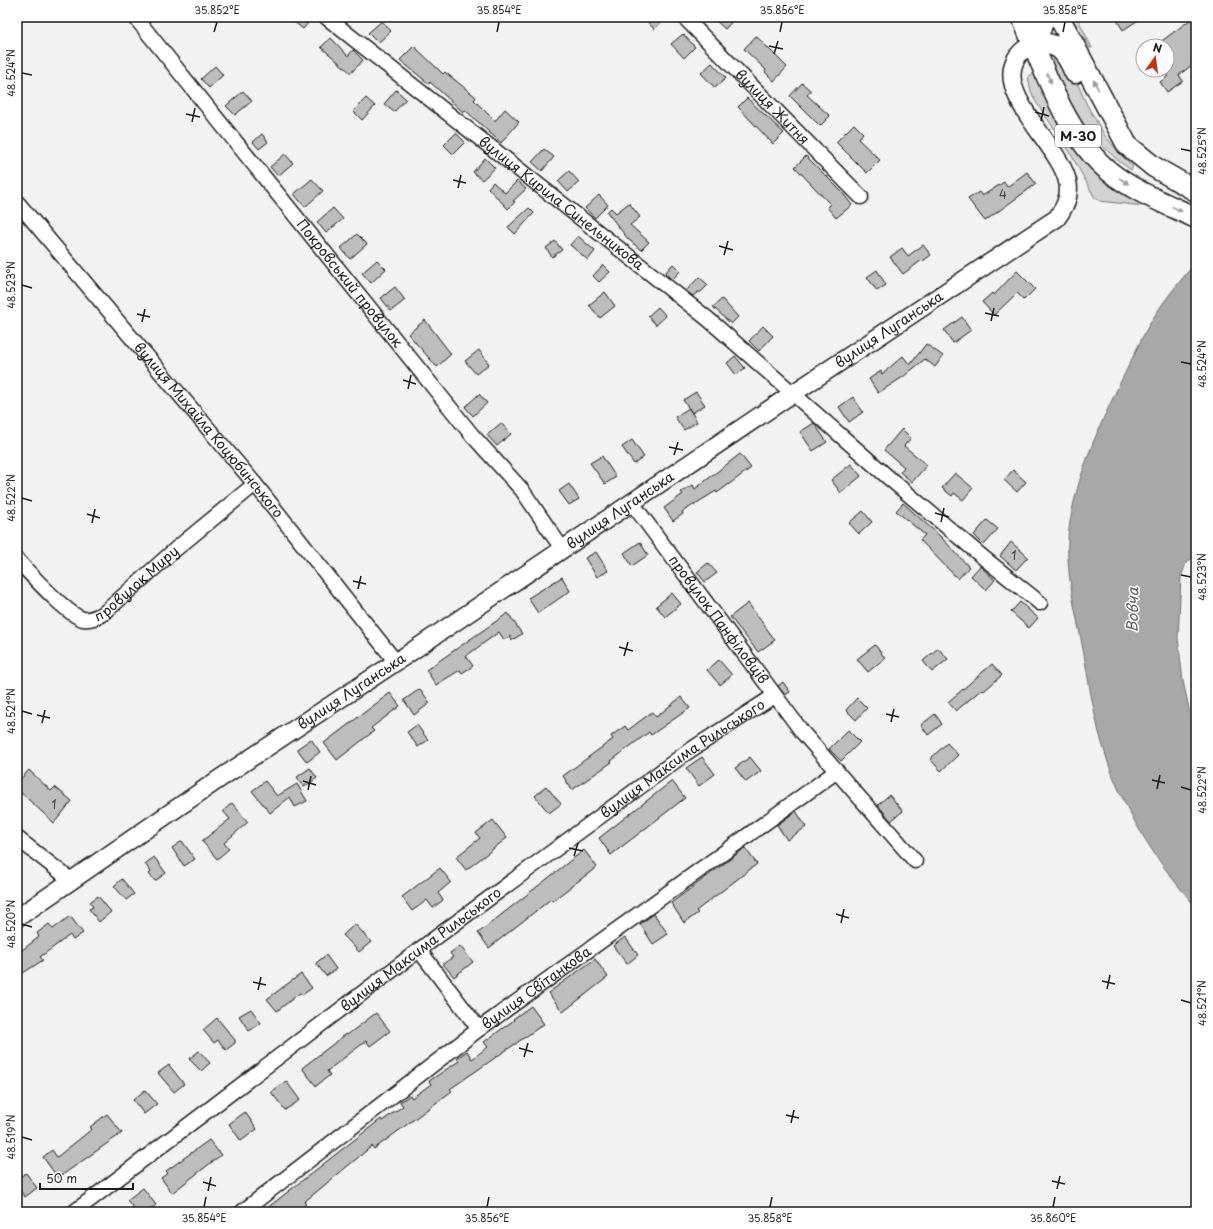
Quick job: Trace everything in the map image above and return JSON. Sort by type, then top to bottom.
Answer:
[{"type":"highway","name":"М-30","points":[[1022,17],[1060,104],[1084,145],[1109,172],[1124,182],[1196,218]]},
{"type":"highway","points":[[1044,17],[1033,43],[1050,43],[1064,52],[1095,110],[1114,133],[1127,145]]},
{"type":"highway","name":"М-30","points":[[1059,17],[1127,145],[1141,158],[1171,178],[1196,191]]},
{"type":"main road","name":"вулиця Луганська","points":[[17,918],[72,882],[222,777],[563,550],[792,394],[1051,223],[1063,210],[1068,192],[1068,184],[1064,173],[1020,103],[1012,82],[1014,61],[1024,48],[1033,43]]},
{"type":"street","name":"Покровський провулок","points":[[135,17],[472,435],[522,490],[563,550]]},
{"type":"street","name":"вулиця Кирила Синельникова","points":[[326,17],[708,319],[792,394],[985,559],[1040,603]]},
{"type":"street","name":"вулиця Житня","points":[[684,17],[861,197]]},
{"type":"street","name":"вулиця Михайла Коцюбинського","points":[[17,202],[255,484],[396,662]]},
{"type":"street","name":"провулок Миру","points":[[17,560],[66,608],[83,619],[93,619],[104,613],[177,548],[255,484]]},
{"type":"street","name":"провулок Панфіловців","points":[[632,503],[803,733],[915,861]]},
{"type":"street","name":"вулиця Максима Рильського","points":[[74,1212],[419,950],[686,753],[774,696]]},
{"type":"street","name":"вулиця Світанкова","points":[[242,1212],[480,1029],[837,771]]},
{"type":"street","points":[[17,838],[72,882]]},
{"type":"street","points":[[419,950],[480,1029]]},
{"type":"shaded area","points":[[1071,17],[1077,17],[1092,48],[1090,48]]},
{"type":"shaded area","points":[[1055,57],[1070,67],[1087,105],[1105,136],[1133,166],[1131,170],[1105,149],[1073,109],[1052,63]]},
{"type":"shaded area","points":[[1038,70],[1056,110],[1152,207],[1100,201],[1095,198],[1068,149],[1036,102],[1031,91],[1028,77]]},
{"type":"water","name":"Вовча","points":[[1196,262],[1196,555],[1186,563],[1181,577],[1178,638],[1183,681],[1196,741],[1196,907],[1155,855],[1132,817],[1113,777],[1095,715],[1070,583],[1068,537],[1079,482],[1093,443],[1109,406],[1151,321],[1170,294]]},
{"type":"building","points":[[288,17],[313,17],[303,29]]},
{"type":"building","points":[[643,17],[667,17],[654,29]]},
{"type":"building","points":[[712,17],[736,17],[725,29]]},
{"type":"building","points":[[1115,17],[1143,17],[1123,30]]},
{"type":"building","points":[[1196,17],[1196,62],[1179,75],[1183,81],[1167,92],[1160,82],[1166,78],[1175,78],[1175,38],[1166,38]]},
{"type":"building","points":[[382,21],[391,31],[378,43],[368,33]]},
{"type":"building","points":[[683,34],[695,47],[684,58],[671,44]]},
{"type":"building","points":[[756,36],[787,67],[774,81],[765,72],[766,70],[744,49]]},
{"type":"building","points":[[331,38],[348,56],[353,50],[363,60],[351,73],[321,47]]},
{"type":"building","points":[[414,46],[443,74],[445,72],[476,97],[474,100],[495,121],[505,109],[519,122],[501,143],[465,110],[463,112],[430,82],[429,84],[400,60]]},
{"type":"building","points":[[712,63],[726,78],[715,88],[701,73]]},
{"type":"building","points":[[215,66],[223,75],[209,88],[201,79]]},
{"type":"building","points":[[802,83],[811,91],[807,95],[830,116],[820,126],[790,96]]},
{"type":"building","points":[[396,90],[406,99],[394,112],[384,104]]},
{"type":"building","points":[[243,91],[252,101],[235,115],[226,106]]},
{"type":"building","points":[[366,98],[375,106],[362,120],[353,111]]},
{"type":"building","points":[[747,98],[784,133],[773,144],[738,107]]},
{"type":"building","points":[[854,124],[863,133],[858,139],[880,160],[867,173],[836,142]]},
{"type":"building","points":[[456,133],[465,142],[453,154],[444,145]]},
{"type":"building","points":[[262,134],[268,142],[259,149],[253,142]]},
{"type":"building","points":[[544,149],[554,157],[542,171],[532,162]]},
{"type":"building","points":[[285,154],[293,163],[278,176],[270,167]]},
{"type":"building","points":[[806,156],[841,191],[852,205],[836,218],[827,207],[830,204],[795,167]]},
{"type":"building","points":[[485,158],[495,168],[482,180],[473,172]]},
{"type":"building","points":[[569,171],[579,182],[568,192],[558,181]]},
{"type":"building","points":[[1027,172],[1036,184],[985,221],[968,199],[979,192],[982,196],[1004,182],[1007,187]]},
{"type":"building","points":[[312,179],[323,191],[305,207],[294,194]]},
{"type":"building","points":[[517,181],[526,189],[513,201],[515,202],[508,209],[488,188],[493,182],[505,193]]},
{"type":"building","points":[[599,195],[608,205],[595,218],[585,208]]},
{"type":"building","points":[[629,203],[640,217],[630,225],[649,242],[641,250],[628,239],[607,212],[611,208],[616,213]]},
{"type":"building","points":[[333,208],[343,219],[326,233],[317,222]]},
{"type":"building","points":[[529,208],[534,213],[515,234],[508,227]]},
{"type":"building","points":[[357,234],[367,244],[350,259],[341,248]]},
{"type":"building","points":[[578,236],[595,251],[588,260],[570,245]]},
{"type":"building","points":[[555,241],[562,250],[552,257],[546,248]]},
{"type":"building","points":[[923,245],[931,255],[903,274],[890,257],[902,248],[908,256]]},
{"type":"building","points":[[377,260],[386,269],[371,283],[362,273]]},
{"type":"building","points":[[673,264],[680,271],[672,280],[665,273]]},
{"type":"building","points":[[603,265],[610,272],[599,282],[593,276]]},
{"type":"building","points":[[877,270],[886,285],[877,291],[867,277]]},
{"type":"building","points":[[1017,271],[1035,289],[1024,300],[1017,293],[994,315],[982,302],[992,293],[994,295]]},
{"type":"building","points":[[699,277],[708,285],[701,292],[698,292],[693,296],[686,291]]},
{"type":"building","points":[[395,287],[405,300],[391,311],[381,298]]},
{"type":"building","points":[[605,292],[615,306],[600,318],[589,305]]},
{"type":"building","points":[[722,299],[738,317],[731,324],[713,307]]},
{"type":"building","points":[[658,307],[666,316],[656,325],[648,316]]},
{"type":"building","points":[[962,317],[971,330],[953,343],[944,330]]},
{"type":"building","points":[[425,320],[451,354],[437,367],[408,334]]},
{"type":"building","points":[[763,326],[773,336],[759,351],[749,341]]},
{"type":"building","points":[[926,344],[943,356],[935,367],[925,359],[903,377],[878,393],[869,379],[881,371],[882,374],[903,356],[910,365]]},
{"type":"building","points":[[479,350],[489,364],[476,374],[465,361]]},
{"type":"building","points":[[735,356],[745,368],[736,375],[727,363]]},
{"type":"building","points":[[696,392],[705,405],[692,413],[683,400]]},
{"type":"building","points":[[479,394],[487,403],[473,416],[465,407]]},
{"type":"building","points":[[853,397],[863,412],[849,422],[839,407]]},
{"type":"building","points":[[689,408],[697,422],[684,430],[675,417]]},
{"type":"building","points":[[501,423],[511,434],[497,446],[487,435]]},
{"type":"building","points":[[814,423],[827,442],[813,451],[800,432]]},
{"type":"building","points":[[902,429],[911,438],[904,446],[927,465],[912,482],[900,472],[904,467],[884,450]]},
{"type":"building","points":[[632,440],[644,457],[634,464],[622,447]]},
{"type":"building","points":[[740,454],[751,468],[717,493],[716,491],[682,512],[683,514],[673,521],[664,508],[683,494],[681,492],[693,485],[695,489]]},
{"type":"building","points":[[602,456],[616,477],[605,484],[590,463]]},
{"type":"building","points":[[851,464],[861,476],[841,493],[831,480]]},
{"type":"building","points":[[1013,470],[1026,482],[1017,492],[1004,480]]},
{"type":"building","points":[[955,473],[973,488],[963,500],[954,493],[952,496],[942,488]]},
{"type":"building","points":[[569,484],[579,499],[569,505],[559,491]]},
{"type":"building","points":[[903,503],[941,537],[969,567],[958,579],[920,540],[925,535],[896,511]]},
{"type":"building","points":[[863,511],[872,522],[859,534],[849,523]]},
{"type":"building","points":[[987,520],[998,529],[984,545],[974,535]]},
{"type":"building","points":[[640,542],[648,555],[632,566],[624,553]]},
{"type":"building","points":[[1011,542],[1028,557],[1016,570],[1000,556]]},
{"type":"building","points":[[596,552],[608,571],[597,577],[585,558]]},
{"type":"building","points":[[708,563],[717,573],[705,582],[697,572]]},
{"type":"building","points":[[980,566],[995,580],[986,590],[971,576]]},
{"type":"building","points":[[562,577],[570,591],[538,613],[528,598]]},
{"type":"building","points":[[672,593],[681,604],[665,617],[656,606]]},
{"type":"building","points":[[1020,602],[1038,618],[1029,628],[1011,612]]},
{"type":"building","points":[[748,603],[775,640],[758,652],[730,617]]},
{"type":"building","points":[[508,613],[522,634],[512,640],[510,636],[504,640],[499,632],[466,656],[473,666],[462,673],[460,670],[436,685],[426,670]]},
{"type":"building","points":[[875,645],[885,658],[868,672],[857,659]]},
{"type":"building","points":[[938,648],[948,659],[932,672],[923,661]]},
{"type":"building","points":[[719,660],[732,675],[720,685],[707,670]]},
{"type":"building","points":[[992,664],[1002,675],[984,691],[982,689],[956,711],[948,702]]},
{"type":"building","points":[[783,682],[790,692],[785,695],[778,686]]},
{"type":"building","points":[[420,689],[430,703],[414,715],[404,700]]},
{"type":"building","points":[[390,693],[400,706],[371,728],[374,731],[337,760],[324,743]]},
{"type":"building","points":[[681,697],[690,708],[651,735],[649,732],[611,761],[612,762],[572,790],[563,776],[613,739],[611,736],[625,726],[628,730],[652,712],[656,717]]},
{"type":"building","points":[[857,698],[867,708],[856,720],[846,710]]},
{"type":"building","points":[[935,714],[942,724],[928,735],[921,725]]},
{"type":"building","points":[[417,725],[428,740],[418,747],[407,732]]},
{"type":"building","points":[[848,730],[860,742],[841,761],[829,749]]},
{"type":"building","points":[[311,739],[320,752],[307,762],[297,749]]},
{"type":"building","points":[[947,743],[958,755],[941,771],[930,759]]},
{"type":"building","points":[[702,757],[715,774],[699,786],[686,768]]},
{"type":"building","points":[[750,757],[761,771],[746,782],[735,768]]},
{"type":"building","points":[[310,768],[317,778],[304,787],[297,777]]},
{"type":"building","points":[[29,770],[51,791],[55,787],[72,801],[54,823],[17,789],[17,783]]},
{"type":"building","points":[[265,781],[277,796],[297,784],[307,801],[295,807],[290,797],[270,813],[252,791]]},
{"type":"building","points":[[672,781],[685,798],[611,855],[599,838]]},
{"type":"building","points":[[546,786],[561,804],[549,813],[535,796]]},
{"type":"building","points":[[889,795],[903,811],[891,821],[878,805]]},
{"type":"building","points":[[232,803],[248,822],[224,843],[229,849],[217,859],[202,841],[230,819],[223,811]]},
{"type":"building","points":[[796,811],[806,827],[787,840],[777,825]]},
{"type":"building","points":[[493,820],[507,838],[466,870],[456,857],[480,838],[476,833]]},
{"type":"building","points":[[182,841],[195,859],[184,866],[172,848]]},
{"type":"building","points":[[745,848],[757,864],[696,911],[698,913],[684,923],[671,903]]},
{"type":"building","points":[[584,850],[597,867],[552,901],[551,899],[489,948],[478,933]]},
{"type":"building","points":[[154,857],[166,873],[155,881],[149,874],[151,872],[145,864]]},
{"type":"building","points":[[440,868],[451,882],[438,893],[443,900],[433,908],[427,900],[412,911],[402,897]]},
{"type":"building","points":[[122,879],[134,894],[126,900],[114,886]]},
{"type":"building","points":[[98,896],[111,912],[99,922],[89,909],[93,907],[90,902]]},
{"type":"building","points":[[654,914],[668,934],[653,944],[640,924]]},
{"type":"building","points":[[70,916],[83,933],[73,940],[70,935],[40,957],[43,960],[17,977],[17,954],[39,937],[37,933],[49,924],[53,929]]},
{"type":"building","points":[[355,924],[371,942],[359,952],[343,935]]},
{"type":"building","points":[[625,937],[638,955],[627,964],[613,946]]},
{"type":"building","points":[[460,946],[473,962],[454,977],[443,964],[453,957],[450,953]]},
{"type":"building","points":[[326,955],[336,969],[326,976],[316,963]]},
{"type":"building","points":[[595,959],[608,977],[563,1012],[548,993]]},
{"type":"building","points":[[301,974],[312,988],[302,995],[300,993],[277,1011],[267,999]]},
{"type":"building","points":[[531,1006],[544,1024],[450,1089],[452,1091],[374,1149],[372,1146],[304,1202],[306,1204],[296,1212],[262,1212],[381,1119],[382,1121],[403,1106],[400,1102],[410,1095],[412,1098],[431,1084],[429,1081],[459,1061],[457,1058],[467,1051],[472,1059],[488,1047],[484,1042]]},
{"type":"building","points":[[251,1009],[261,1023],[249,1031],[239,1016]]},
{"type":"building","points":[[376,1013],[390,1031],[370,1046],[366,1041],[327,1071],[330,1075],[316,1086],[302,1068]]},
{"type":"building","points":[[217,1018],[235,1040],[235,1043],[226,1050],[218,1040],[214,1043],[203,1030]]},
{"type":"building","points":[[199,1051],[210,1063],[201,1071],[189,1059]]},
{"type":"building","points":[[169,1065],[184,1084],[174,1092],[158,1073]]},
{"type":"building","points":[[286,1081],[300,1100],[285,1110],[271,1092]]},
{"type":"building","points":[[145,1090],[157,1104],[144,1114],[133,1100]]},
{"type":"building","points":[[245,1112],[257,1129],[241,1141],[229,1124]]},
{"type":"building","points":[[107,1114],[122,1133],[58,1178],[43,1157],[52,1150],[57,1157],[92,1129],[90,1127]]},
{"type":"building","points":[[209,1140],[221,1155],[172,1193],[161,1178],[168,1173],[166,1171]]},
{"type":"building","points":[[26,1173],[37,1188],[25,1197],[17,1186],[17,1179]]},
{"type":"building","points":[[143,1188],[156,1205],[147,1212],[137,1212],[127,1200]]}]
